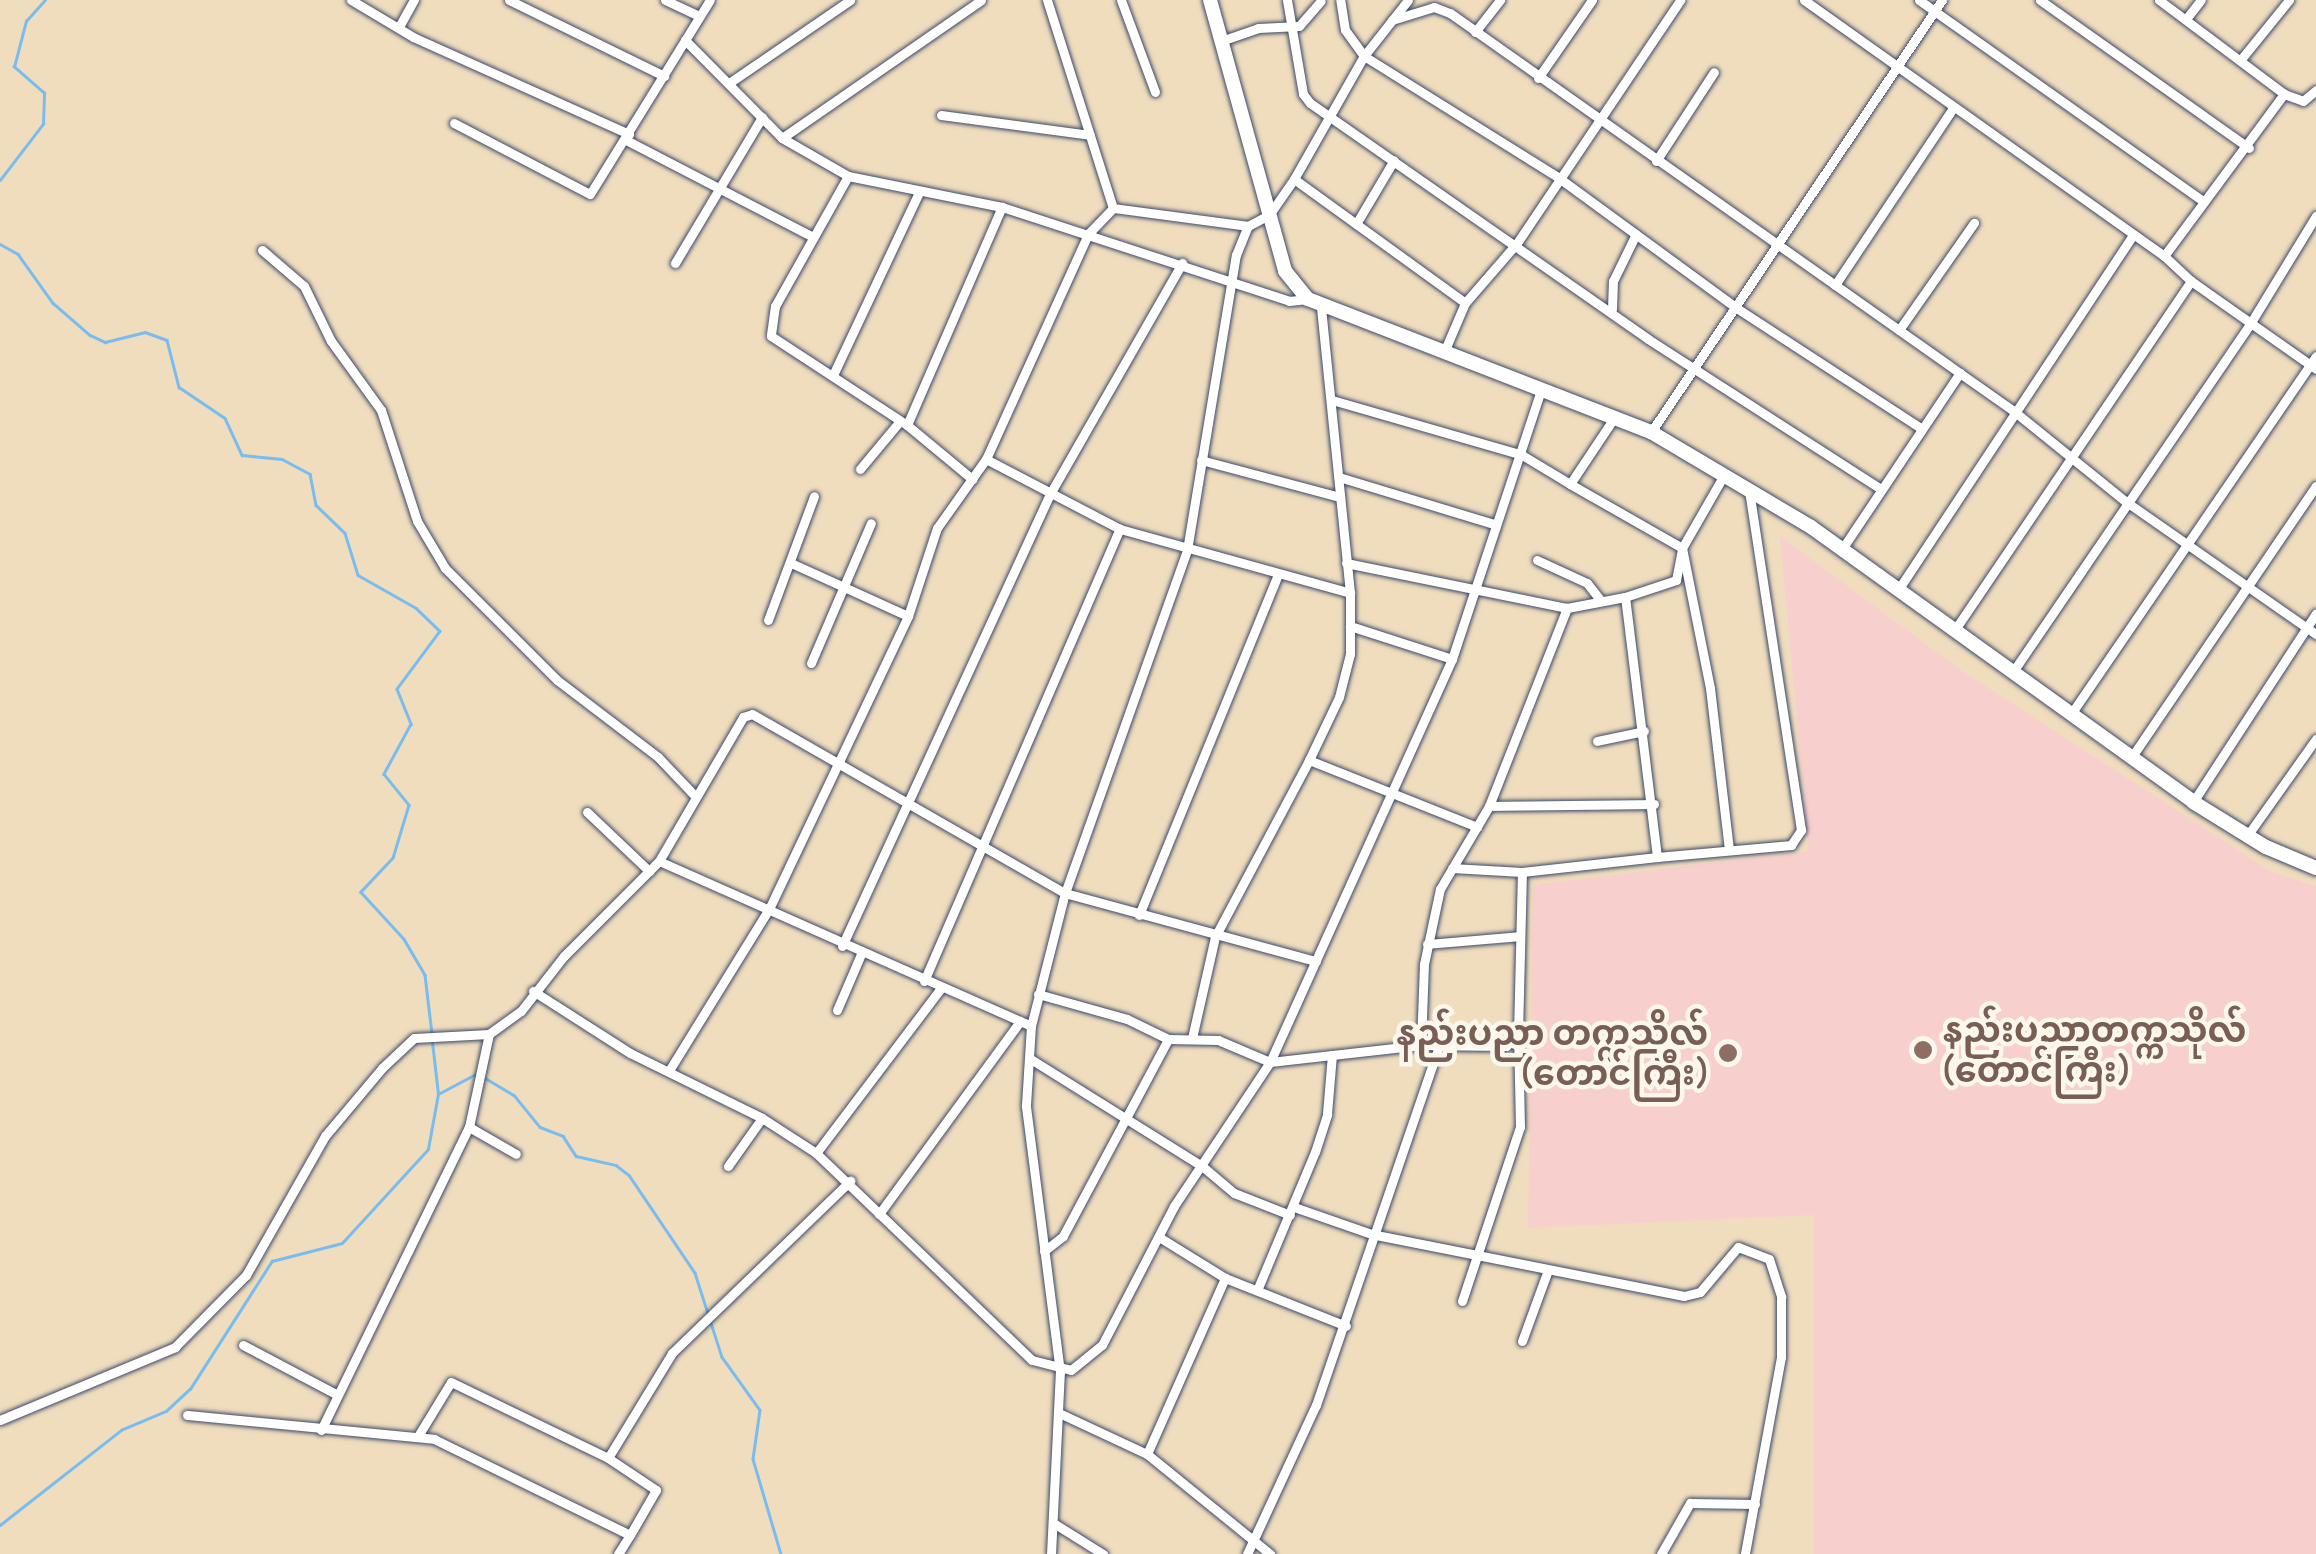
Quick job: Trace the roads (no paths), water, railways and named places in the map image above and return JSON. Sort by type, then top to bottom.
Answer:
[{"type":"main road","points":[[1210,0],[1284,271],[1315,304],[1651,432],[1842,549],[2193,802],[2247,836],[2316,868]]},
{"type":"street","points":[[351,0],[400,24],[413,38],[628,137],[811,236]]},
{"type":"street","points":[[400,24],[414,0]]},
{"type":"street","points":[[509,0],[664,76]]},
{"type":"street","points":[[666,0],[699,16]]},
{"type":"street","points":[[454,124],[590,194],[710,0]]},
{"type":"street","points":[[729,83],[850,0]]},
{"type":"street","points":[[782,138],[981,0]]},
{"type":"street","points":[[1047,0],[1113,208]]},
{"type":"street","points":[[1121,0],[1154,92]]},
{"type":"street","points":[[1287,0],[1303,94],[1331,118],[1696,368],[1881,489]]},
{"type":"street","points":[[1221,41],[1258,28],[1290,28],[1320,0],[1340,4],[1364,56],[1559,178],[1735,307],[1922,429]]},
{"type":"street","points":[[1113,208],[1248,226],[1269,215],[1331,118],[1364,56],[1408,0]]},
{"type":"street","points":[[1475,32],[1500,0]]},
{"type":"street","points":[[1538,78],[1592,0]]},
{"type":"street","points":[[1444,352],[1465,303],[1517,243],[1680,0]]},
{"type":"street","points":[[1804,0],[2164,256],[2250,324],[2314,363],[2070,714]]},
{"type":"street","points":[[1919,0],[2204,202]]},
{"type":"street","points":[[1651,432],[1942,0]]},
{"type":"street","points":[[2040,0],[2249,148]]},
{"type":"street","points":[[2160,0],[2242,58],[2284,94],[2303,101],[2316,90]]},
{"type":"street","points":[[2186,19],[2201,0]]},
{"type":"street","points":[[2242,58],[2289,0]]},
{"type":"street","points":[[1392,20],[1434,6],[1475,32],[1596,122],[2016,412],[2071,453],[2125,502],[2316,634]]},
{"type":"street","points":[[685,40],[782,138],[848,176],[1002,207],[1182,262],[1289,301],[1315,304],[1332,400],[1350,592],[1350,626],[1339,697],[1216,937],[1192,1038]]},
{"type":"street","points":[[1656,161],[1714,72]]},
{"type":"street","points":[[2164,256],[2249,148],[2284,94]]},
{"type":"street","points":[[1835,285],[1953,108]]},
{"type":"street","points":[[942,115],[1090,135]]},
{"type":"street","points":[[674,263],[762,117]]},
{"type":"street","points":[[1356,224],[1394,160]]},
{"type":"street","points":[[848,176],[775,306],[771,336],[904,423],[972,480]]},
{"type":"street","points":[[1294,179],[1465,303]]},
{"type":"street","points":[[833,375],[920,192]]},
{"type":"street","points":[[860,469],[904,423],[1002,207]]},
{"type":"street","points":[[670,1069],[769,909],[908,616],[938,528],[986,459],[1088,234],[1113,208]]},
{"type":"street","points":[[2012,673],[2250,324],[2316,216]]},
{"type":"street","points":[[1899,330],[1974,224]]},
{"type":"street","points":[[1050,1554],[1055,1524],[1060,1372],[1026,1104],[1031,1026],[1065,893],[1187,550],[1231,279],[1248,226]]},
{"type":"street","points":[[1612,309],[1614,281],[1636,234]]},
{"type":"street","points":[[1898,590],[2133,235]]},
{"type":"street","points":[[262,250],[304,286],[332,341],[381,410],[417,521],[444,568],[557,680],[658,757],[695,796]]},
{"type":"street","points":[[842,946],[1051,492],[1182,262]]},
{"type":"street","points":[[1954,631],[2191,281]]},
{"type":"street","points":[[1842,549],[1960,373]]},
{"type":"street","points":[[1060,1372],[1102,1346],[1159,1238],[1270,1062],[1452,660],[1541,390]]},
{"type":"street","points":[[1332,400],[1522,455],[1682,548],[1710,688],[1729,850]]},
{"type":"street","points":[[1570,484],[1614,418]]},
{"type":"street","points":[[986,459],[1120,529],[1350,592]]},
{"type":"street","points":[[1201,460],[1340,497]]},
{"type":"street","points":[[1346,563],[1567,608],[1625,596],[1676,580],[1682,548],[1724,475]]},
{"type":"street","points":[[1339,477],[1494,524]]},
{"type":"street","points":[[2131,758],[2246,582],[2316,486]]},
{"type":"street","points":[[1452,868],[1522,872],[1790,845],[1800,830],[1749,489]]},
{"type":"street","points":[[768,620],[814,496]]},
{"type":"street","points":[[812,663],[871,522]]},
{"type":"street","points":[[924,981],[1120,529]]},
{"type":"street","points":[[1537,560],[1587,583],[1602,601]]},
{"type":"street","points":[[792,563],[908,616]]},
{"type":"street","points":[[1139,915],[1278,575]]},
{"type":"street","points":[[1625,596],[1654,804],[1657,856]]},
{"type":"street","points":[[1421,1045],[1427,944],[1440,889],[1489,806],[1567,608]]},
{"type":"street","points":[[2193,802],[2316,614]]},
{"type":"street","points":[[1350,626],[1452,660]]},
{"type":"street","points":[[0,1420],[175,1347],[246,1276],[324,1136],[414,1038],[489,1034],[521,1011],[532,992],[659,862],[743,717],[752,714],[1065,893],[1316,961]]},
{"type":"street","points":[[1597,741],[1644,731]]},
{"type":"street","points":[[2247,836],[2316,739]]},
{"type":"street","points":[[1309,760],[1476,827]]},
{"type":"street","points":[[1489,806],[1654,804]]},
{"type":"street","points":[[587,812],[649,871]]},
{"type":"street","points":[[659,862],[769,909],[860,954],[1031,1026]]},
{"type":"street","points":[[1462,1301],[1520,1128],[1522,872]]},
{"type":"street","points":[[1427,944],[1520,936]]},
{"type":"street","points":[[836,1010],[860,954]]},
{"type":"street","points":[[816,1153],[941,988]]},
{"type":"street","points":[[532,992],[630,1053],[670,1069],[762,1118],[816,1153],[850,1181],[879,1214],[1032,1360],[1060,1372]]},
{"type":"street","points":[[1038,994],[1127,1019],[1168,1039],[1218,1040],[1270,1062],[1421,1045],[1492,1049],[1518,1034]]},
{"type":"street","points":[[879,1214],[1020,1021]]},
{"type":"street","points":[[321,1430],[469,1128],[480,1061],[489,1034]]},
{"type":"street","points":[[1044,1251],[1063,1236],[1168,1039]]},
{"type":"street","points":[[1246,1554],[1346,1326],[1371,1234],[1440,1046]]},
{"type":"street","points":[[1258,1288],[1292,1211],[1327,1114],[1332,1055]]},
{"type":"street","points":[[1029,1058],[1202,1166],[1234,1194],[1371,1234],[1684,1296],[1700,1292],[1738,1246],[1769,1260],[1782,1298],[1781,1357],[1745,1554]]},
{"type":"street","points":[[728,1166],[762,1118]]},
{"type":"street","points":[[469,1128],[516,1154]]},
{"type":"street","points":[[608,1458],[672,1353],[850,1181]]},
{"type":"street","points":[[1159,1238],[1225,1278],[1346,1326]]},
{"type":"street","points":[[1522,1340],[1548,1270]]},
{"type":"street","points":[[1147,1454],[1225,1278]]},
{"type":"street","points":[[243,1346],[336,1394]]},
{"type":"street","points":[[418,1436],[451,1382],[608,1458],[656,1490],[618,1554]]},
{"type":"street","points":[[1059,1413],[1147,1454],[1186,1481],[1252,1543],[1270,1554]]},
{"type":"street","points":[[186,1415],[418,1436],[630,1535]]},
{"type":"street","points":[[1661,1554],[1690,1503],[1755,1504]]},
{"type":"street","points":[[1055,1524],[1103,1554]]},
{"type":"waterway","points":[[0,180],[43,124],[44,93],[14,67],[26,21],[45,0]]},
{"type":"waterway","points":[[0,244],[18,254],[53,303],[90,335],[105,342],[145,332],[167,340],[179,387],[225,418],[242,455],[282,459],[310,474],[316,505],[345,533],[358,575],[416,608],[440,631],[397,689],[411,724],[384,774],[409,805],[393,858],[361,892],[404,939],[425,975],[432,1034]]},
{"type":"waterway","points":[[0,1525],[121,1430],[166,1411],[190,1389],[272,1261],[342,1243],[428,1149],[438,1094],[432,1042]]},
{"type":"waterway","points":[[440,1093],[475,1074]]},
{"type":"waterway","points":[[482,1076],[514,1095],[540,1127],[563,1136],[576,1156],[616,1165],[629,1175],[695,1273],[722,1357],[760,1410],[753,1459],[781,1554]]},
{"type":"place","name":"နည်းပညာတက္ကသိုလ် (တောင်ကြီး)","points":[[1923,1050]]},
{"type":"place","name":"နည်းပညာ တက္ကသိုလ် (တောင်ကြီး)","points":[[1728,1053]]}]
